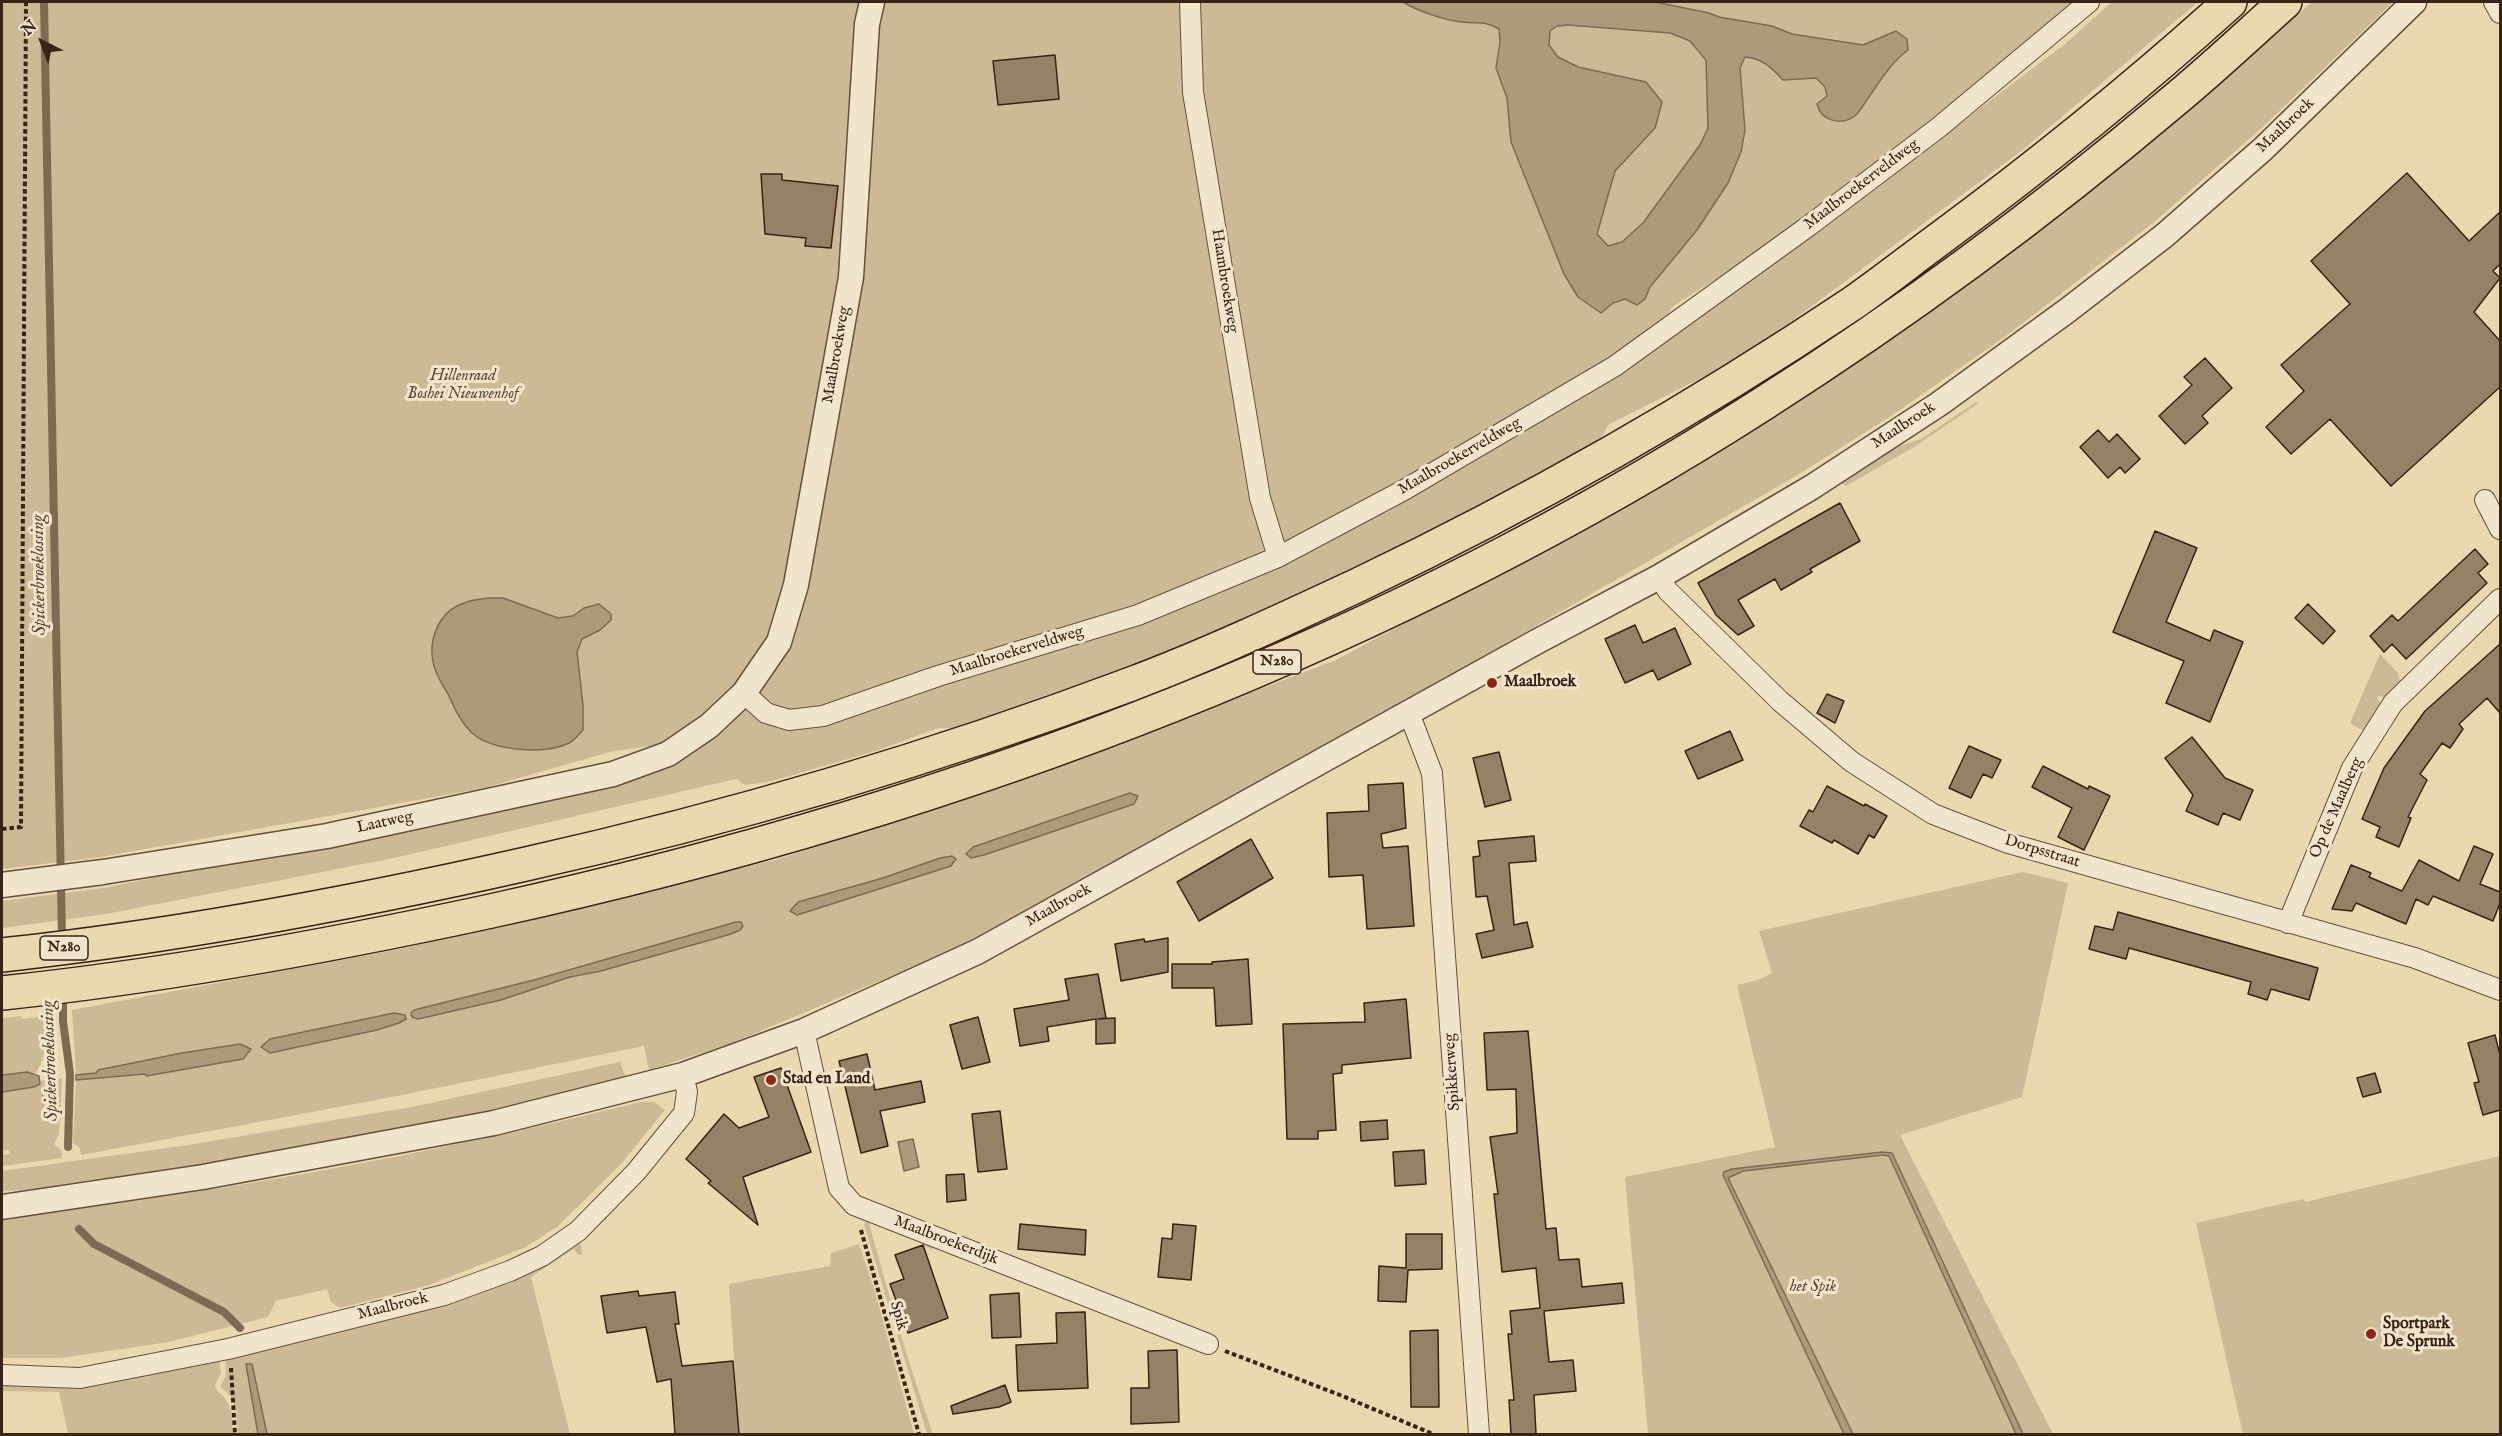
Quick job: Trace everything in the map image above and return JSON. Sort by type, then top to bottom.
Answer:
[{"type":"highway","name":"N280","points":[[10,954],[109,942],[289,914],[431,886],[640,838],[909,762],[1137,682],[1280,621],[1414,558],[1528,499],[1635,440],[1751,369],[1857,299],[2022,178],[2230,2]]},
{"type":"highway","name":"N280","points":[[9,992],[112,980],[288,952],[407,929],[637,877],[904,801],[1026,761],[1164,709],[1305,650],[1426,594],[1536,537],[1680,454],[1779,393],[1941,284],[2035,213],[2177,98],[2285,2]]},
{"type":"street","name":"Maalbroekweg","points":[[744,693],[779,642],[796,585],[851,277],[867,24],[872,2]]},
{"type":"street","name":"Haambroekweg","points":[[1190,2],[1193,92],[1260,498],[1278,557]]},
{"type":"street","name":"Maalbroekerveldweg","points":[[744,693],[766,713],[789,720],[823,716],[938,676],[1138,615],[1278,557],[1404,490],[1615,366],[1810,225],[1938,128],[2089,2]]},
{"type":"street","name":"Maalbroek","points":[[13,1206],[202,1177],[494,1123],[683,1076],[804,1031],[977,952],[1659,577],[1812,487],[1920,417],[2068,310],[2209,197],[2271,141],[2414,2]]},
{"type":"street","points":[[2494,2],[2500,13]]},
{"type":"street","points":[[2485,500],[2500,529]]},
{"type":"street","name":"Dorpsstraat","points":[[1659,577],[1668,591],[1780,701],[1852,762],[1933,814],[2008,843],[2415,958],[2500,990]]},
{"type":"street","name":"Op de Maalberg","points":[[2288,923],[2352,768],[2393,703],[2500,599]]},
{"type":"street","name":"Laatweg","points":[[12,884],[103,872],[327,836],[614,774],[668,754],[708,726],[744,693]]},
{"type":"street","name":"Spikkerweg","points":[[1409,713],[1432,772],[1479,1434]]},
{"type":"street","points":[[804,1031],[839,1188],[854,1205]]},
{"type":"street","name":"Maalbroek","points":[[2,1376],[81,1378],[228,1349],[444,1295],[510,1271],[542,1256],[578,1232],[636,1173],[684,1113],[687,1092],[683,1076]]},
{"type":"street","name":"Maalbroekerdijk","points":[[854,1205],[1208,1344]]},
{"type":"path","points":[[2,829],[21,827],[26,2]]},
{"type":"path","name":"Spik","points":[[854,1205],[919,1434]]},
{"type":"path","points":[[1208,1344],[1433,1434]]},
{"type":"path","points":[[228,1349],[233,1376],[235,1434]]},
{"type":"green space","name":"Hillenraad Boshei Nieuwenhof","points":[[2,2],[2078,2],[1909,141],[1790,231],[1672,307],[1656,337],[1822,228],[2065,44],[2112,2],[2198,2],[2020,152],[1770,337],[1723,367],[1608,425],[1584,470],[1113,733],[938,728],[876,751],[772,781],[745,785],[736,779],[394,858],[106,914],[2,928],[2,901],[104,888],[629,779],[698,740],[613,751],[484,788],[101,857],[2,869]],"holes":[[[1896,31],[1893,62],[1855,116],[1827,96],[1825,87],[1816,78],[1797,79],[1829,40],[1863,45]]]},
{"type":"green space","points":[[2312,2],[2393,2],[2266,124],[2153,223],[2006,336],[1891,416],[1796,476],[1430,687],[953,950],[732,1043],[649,1070],[644,1046],[387,1098],[81,1155],[80,1148],[73,1143],[76,1080],[145,1074],[146,1076],[175,1071],[143,1060],[96,1073],[76,1075],[72,1010],[395,950],[775,860],[1007,786],[1336,660],[1693,469],[1936,304],[2207,96]],"holes":[[[1130,793],[1022,841],[971,858],[1004,835]],[[940,858],[955,863],[797,915],[883,878]],[[736,922],[741,922],[731,934],[601,971],[570,977],[500,1000],[418,1019],[414,1010],[534,980]],[[394,1013],[399,1023],[300,1047],[265,1041]]]},
{"type":"green space","points":[[1976,402],[1979,403],[1914,447],[1846,486],[1840,482],[1891,449],[1921,439]]},
{"type":"green space","points":[[2380,654],[2398,673],[2400,681],[2384,698],[2379,695],[2377,698],[2381,704],[2364,731],[2350,723]]},
{"type":"green space","name":"het Spik","points":[[2023,872],[2068,883],[2022,1097],[1900,1135],[2053,1434],[1648,1434],[1625,1177],[1775,1147],[1737,985],[1758,980],[1772,973],[1759,931]]},
{"type":"green space","points":[[21,1016],[22,1019],[46,1016],[42,1060],[36,1073],[2,1075],[2,1018]]},
{"type":"green space","points":[[620,1062],[626,1078],[575,1095],[385,1137],[30,1191],[2,1191],[2,1171],[182,1146],[412,1107]]},
{"type":"green space","points":[[62,1078],[59,1134],[54,1144],[61,1150],[62,1158],[2,1166],[2,1155],[10,1154],[9,1150],[2,1151],[2,1092],[34,1087],[40,1084],[40,1081]]},
{"type":"green space","points":[[640,1102],[654,1102],[665,1110],[621,1164],[558,1226],[526,1247],[429,1285],[340,1308],[331,1302],[327,1289],[276,1301],[268,1317],[169,1342],[60,1358],[2,1358],[2,1218],[163,1197],[322,1170],[482,1139]]},
{"type":"green space","name":"Sportpark De Sprunk","points":[[2500,1156],[2500,1434],[2243,1434],[2196,1223],[2304,1199],[2305,1202]]},
{"type":"green space","points":[[870,1215],[929,1240],[933,1250],[923,1245],[923,1239],[876,1220],[869,1224],[907,1356],[933,1434],[927,1434],[864,1224]]},
{"type":"green space","points":[[580,1240],[582,1255],[578,1255],[574,1249],[531,1277],[570,1434],[267,1434],[252,1364],[247,1374],[258,1434],[238,1434],[236,1409],[232,1398],[220,1386],[225,1375],[225,1356],[425,1306]]},
{"type":"green space","points":[[859,1244],[875,1292],[914,1434],[739,1434],[729,1284],[830,1266],[831,1253]]},
{"type":"green space","points":[[219,1358],[221,1373],[215,1385],[230,1408],[233,1434],[68,1434],[59,1392],[2,1391],[2,1384]]},
{"type":"shaded area","points":[[1403,2],[1655,2],[1719,17],[1772,26],[1792,34],[1863,45],[1896,31],[1907,39],[1908,50],[1896,60],[1857,114],[1844,121],[1827,118],[1819,110],[1817,104],[1827,96],[1825,87],[1816,78],[1783,80],[1762,62],[1745,57],[1740,68],[1745,130],[1741,152],[1728,183],[1697,230],[1650,287],[1645,299],[1637,305],[1625,299],[1613,303],[1601,313],[1578,297],[1564,274],[1511,142],[1507,98],[1496,68],[1500,42],[1499,29],[1484,23],[1462,22],[1431,15]],"holes":[[[1568,25],[1670,33],[1690,41],[1706,60],[1708,128],[1700,145],[1643,223],[1622,242],[1608,246],[1597,234],[1615,171],[1655,128],[1662,102],[1646,82],[1578,67],[1558,57],[1549,45],[1550,31],[1557,26]]]},
{"type":"shaded area","points":[[503,598],[558,618],[573,616],[584,608],[599,604],[611,614],[611,620],[600,630],[582,639],[577,652],[583,705],[583,730],[571,742],[559,747],[533,750],[492,744],[472,733],[458,715],[435,669],[432,648],[434,638],[437,628],[448,612],[470,601]]},
{"type":"shaded area","points":[[1130,793],[1138,796],[1134,804],[984,855],[971,858],[966,854],[973,847]]},
{"type":"shaded area","points":[[952,856],[956,859],[951,866],[797,915],[790,911],[798,902]]},
{"type":"shaded area","points":[[741,922],[743,926],[731,934],[601,971],[570,977],[501,1000],[418,1019],[412,1017],[411,1013],[414,1010],[534,980]]},
{"type":"shaded area","points":[[394,1013],[405,1015],[406,1019],[377,1030],[270,1053],[261,1047],[270,1039]]},
{"type":"shaded area","points":[[240,1044],[251,1049],[243,1059],[146,1076],[145,1074],[76,1080],[76,1075],[96,1073],[98,1070]]},
{"type":"shaded area","points":[[27,1072],[39,1076],[40,1084],[2,1092],[2,1075]]},
{"type":"shaded area","points":[[913,1139],[919,1167],[904,1171],[898,1142]]},
{"type":"shaded area","points":[[1882,1152],[1892,1153],[2023,1434],[2016,1434],[1889,1156],[1743,1171],[1728,1178],[1853,1434],[1844,1434],[1723,1175],[1724,1172],[1732,1169]]},
{"type":"shaded area","points":[[246,1364],[252,1364],[267,1434],[258,1434]]},
{"type":"building","points":[[1055,55],[1059,99],[998,105],[993,61]]},
{"type":"building","points":[[2407,173],[2469,241],[2500,212],[2500,264],[2493,271],[2500,278],[2474,312],[2500,341],[2500,387],[2391,486],[2330,419],[2291,454],[2266,427],[2304,391],[2281,365],[2350,304],[2311,261]]},
{"type":"building","points":[[761,174],[782,174],[782,180],[838,186],[831,248],[805,246],[806,238],[765,234]]},
{"type":"building","points":[[2205,358],[2232,388],[2202,416],[2208,423],[2185,444],[2159,416],[2192,385],[2184,377]]},
{"type":"building","points":[[2098,430],[2109,442],[2117,434],[2140,459],[2125,473],[2120,467],[2108,478],[2080,447]]},
{"type":"building","points":[[1840,503],[1860,541],[1810,569],[1812,572],[1781,590],[1775,579],[1738,600],[1754,626],[1738,635],[1716,615],[1698,583]]},
{"type":"building","points":[[2155,531],[2197,548],[2166,622],[2210,641],[2214,630],[2243,642],[2210,722],[2166,703],[2184,661],[2113,632]]},
{"type":"building","points":[[2475,549],[2488,564],[2478,573],[2487,583],[2406,659],[2392,644],[2384,652],[2370,636],[2392,615],[2398,621]]},
{"type":"building","points":[[2308,604],[2335,631],[2323,644],[2295,618]]},
{"type":"building","points":[[1635,625],[1643,643],[1675,628],[1691,664],[1658,680],[1653,670],[1625,683],[1605,639]]},
{"type":"building","points":[[2500,644],[2500,713],[2487,698],[2459,724],[2463,729],[2450,748],[2442,743],[2420,774],[2427,780],[2408,817],[2411,818],[2399,847],[2376,837],[2380,827],[2362,819],[2384,768],[2425,711]]},
{"type":"building","points":[[1827,694],[1844,701],[1835,723],[1817,713]]},
{"type":"building","points":[[1730,731],[1743,760],[1698,779],[1685,751]]},
{"type":"building","points":[[2192,737],[2225,778],[2253,790],[2240,820],[2223,813],[2218,825],[2186,811],[2193,795],[2165,758]]},
{"type":"building","points":[[1969,746],[2001,760],[1992,778],[1983,774],[1971,798],[1949,788]]},
{"type":"building","points":[[1499,752],[1511,800],[1485,807],[1473,758]]},
{"type":"building","points":[[2043,766],[2088,789],[2089,786],[2110,796],[2084,850],[2058,837],[2072,808],[2032,787]]},
{"type":"building","points":[[1403,783],[1406,828],[1381,834],[1383,848],[1408,846],[1414,926],[1367,929],[1363,875],[1329,877],[1327,813],[1369,811],[1368,785]]},
{"type":"building","points":[[1827,786],[1887,816],[1874,838],[1869,835],[1858,854],[1834,840],[1832,843],[1800,826],[1809,810],[1813,812]]},
{"type":"building","points":[[1534,836],[1536,861],[1509,863],[1514,925],[1527,922],[1533,947],[1482,958],[1476,934],[1494,930],[1487,896],[1476,897],[1473,857],[1480,856],[1478,841]]},
{"type":"building","points":[[1251,839],[1273,878],[1199,921],[1177,882]]},
{"type":"building","points":[[2474,846],[2493,854],[2480,884],[2500,892],[2500,903],[2493,921],[2433,896],[2428,905],[2416,899],[2406,924],[2356,903],[2352,911],[2332,909],[2351,865],[2371,873],[2369,877],[2402,891],[2419,860],[2459,881]]},
{"type":"building","points":[[2118,912],[2318,968],[2309,1000],[2271,989],[2267,1000],[2248,994],[2251,982],[2129,948],[2126,959],[2089,949],[2095,926],[2113,930]]},
{"type":"building","points":[[1168,938],[1168,972],[1121,981],[1115,944]]},
{"type":"building","points":[[1248,959],[1252,1024],[1216,1026],[1214,988],[1172,988],[1172,964],[1212,964],[1212,962]]},
{"type":"building","points":[[1098,974],[1106,1018],[1098,1019],[1115,1018],[1115,1043],[1096,1044],[1096,1019],[1047,1027],[1049,1041],[1020,1046],[1014,1009],[1069,1000],[1065,979]]},
{"type":"building","points":[[1406,999],[1411,1058],[1342,1065],[1342,1073],[1333,1074],[1336,1130],[1318,1131],[1318,1139],[1287,1139],[1283,1024],[1365,1022],[1364,1003]]},
{"type":"building","points":[[978,1017],[990,1062],[962,1069],[950,1025]]},
{"type":"building","points":[[1528,1031],[1546,1229],[1556,1228],[1559,1260],[1579,1259],[1582,1287],[1622,1283],[1624,1303],[1544,1311],[1549,1362],[1573,1360],[1576,1391],[1534,1395],[1536,1434],[1511,1434],[1509,1400],[1514,1400],[1508,1334],[1512,1334],[1510,1311],[1540,1308],[1536,1268],[1502,1272],[1494,1194],[1498,1194],[1490,1137],[1517,1133],[1516,1089],[1487,1090],[1484,1033]]},
{"type":"building","points":[[2495,1035],[2500,1055],[2500,1110],[2483,1115],[2474,1083],[2479,1082],[2468,1043]]},
{"type":"building","points":[[867,1054],[875,1090],[921,1081],[925,1102],[880,1111],[888,1146],[861,1153],[839,1061]]},
{"type":"building","points":[[781,1068],[811,1152],[743,1177],[758,1225],[708,1183],[711,1181],[686,1159],[724,1114],[739,1128],[769,1117],[754,1077]]},
{"type":"building","points":[[2375,1073],[2381,1092],[2363,1097],[2357,1078]]},
{"type":"building","points":[[1000,1111],[1007,1169],[978,1172],[972,1114]]},
{"type":"building","points":[[1387,1120],[1388,1139],[1361,1141],[1360,1122]]},
{"type":"building","points":[[1424,1150],[1426,1184],[1395,1186],[1393,1152]]},
{"type":"building","points":[[964,1174],[966,1200],[947,1202],[946,1175]]},
{"type":"building","points":[[1020,1224],[1086,1230],[1085,1255],[1018,1249]]},
{"type":"building","points":[[1173,1224],[1196,1226],[1191,1280],[1158,1277],[1162,1238],[1172,1239]]},
{"type":"building","points":[[1406,1234],[1442,1234],[1442,1269],[1408,1270],[1406,1302],[1378,1301],[1379,1266],[1406,1268]]},
{"type":"building","points":[[923,1245],[948,1318],[908,1333],[890,1284],[904,1279],[895,1255]]},
{"type":"building","points":[[638,1291],[639,1296],[675,1292],[679,1324],[675,1324],[682,1366],[733,1361],[739,1434],[675,1434],[671,1379],[657,1382],[646,1327],[607,1333],[601,1296]]},
{"type":"building","points":[[1019,1293],[1021,1337],[992,1338],[990,1295]]},
{"type":"building","points":[[1085,1312],[1088,1388],[1018,1391],[1016,1345],[1057,1343],[1056,1313]]},
{"type":"building","points":[[1438,1330],[1439,1407],[1411,1407],[1410,1331]]},
{"type":"building","points":[[1177,1350],[1179,1422],[1131,1424],[1131,1388],[1149,1388],[1148,1351]]},
{"type":"building","points":[[1005,1385],[1011,1402],[999,1407],[953,1414],[951,1406]]},
{"type":"waterway","name":"Spickerbroeklossing","points":[[44,2],[62,939]]},
{"type":"waterway","name":"Spickerbroeklossing","points":[[63,993],[63,1021],[70,1074],[68,1147]]},
{"type":"waterway","name":"Spickerbroeklossing","points":[[79,1229],[94,1244],[224,1312],[240,1328]]},
{"type":"place","name":"Maalbroek","points":[[1492,683]]},
{"type":"place","name":"Stad en Land","points":[[771,1080]]},
{"type":"place","name":"Sportpark De Sprunk","points":[[2371,1334]]}]
